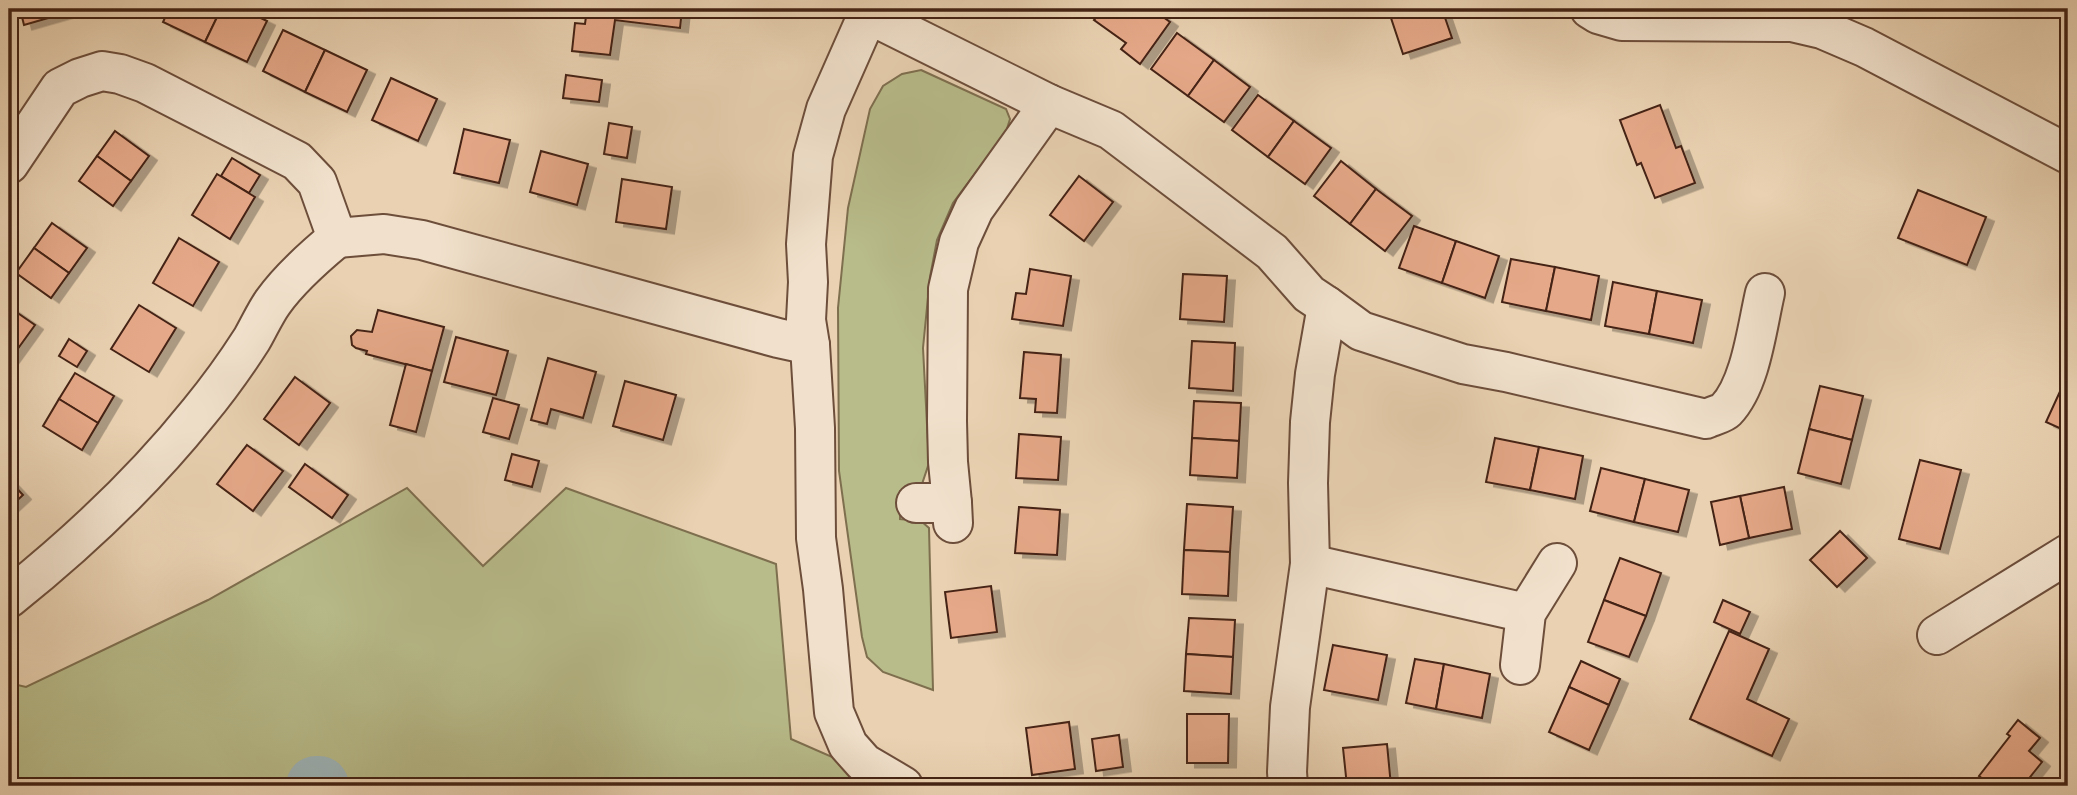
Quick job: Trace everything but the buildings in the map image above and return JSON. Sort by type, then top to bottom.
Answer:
[{"type":"street","points":[[1590,9],[1622,22],[1792,22],[1822,29],[1864,47],[2068,154]]},
{"type":"street","points":[[903,786],[864,763],[848,745],[834,712],[816,538],[815,428],[806,320],[806,244],[813,156],[826,109],[869,11],[1049,104],[1111,130],[1272,252],[1309,294],[1360,331],[1452,361],[1706,419],[1725,412],[1739,391],[1750,361],[1765,293]]},
{"type":"street","points":[[9,164],[60,88],[102,71],[120,74],[145,83],[297,161],[317,181],[337,238]]},
{"type":"street","points":[[940,510],[948,448],[948,289],[959,242],[974,209],[1049,104]]},
{"type":"street","points":[[9,597],[63,554],[152,469],[201,410],[251,340],[273,302],[309,262],[337,238],[384,234],[422,240],[810,345]]},
{"type":"street","points":[[1288,786],[1290,707],[1310,564],[1310,422],[1327,306]]},
{"type":"street","points":[[1937,635],[2068,554]]},
{"type":"street","points":[[1520,665],[1526,613],[1557,563]]},
{"type":"street","points":[[1310,564],[1526,613]]},
{"type":"green space","points":[[921,70],[1006,109],[1010,119],[1006,132],[953,203],[937,240],[930,277],[923,348],[929,463],[922,484],[914,489],[900,491],[900,519],[921,521],[929,528],[933,690],[883,672],[867,657],[839,471],[838,308],[848,208],[870,109],[883,86],[902,74]]},
{"type":"green space","points":[[407,488],[483,566],[566,488],[776,564],[791,739],[880,778],[884,786],[9,786],[9,683],[26,687],[208,600]]}]
